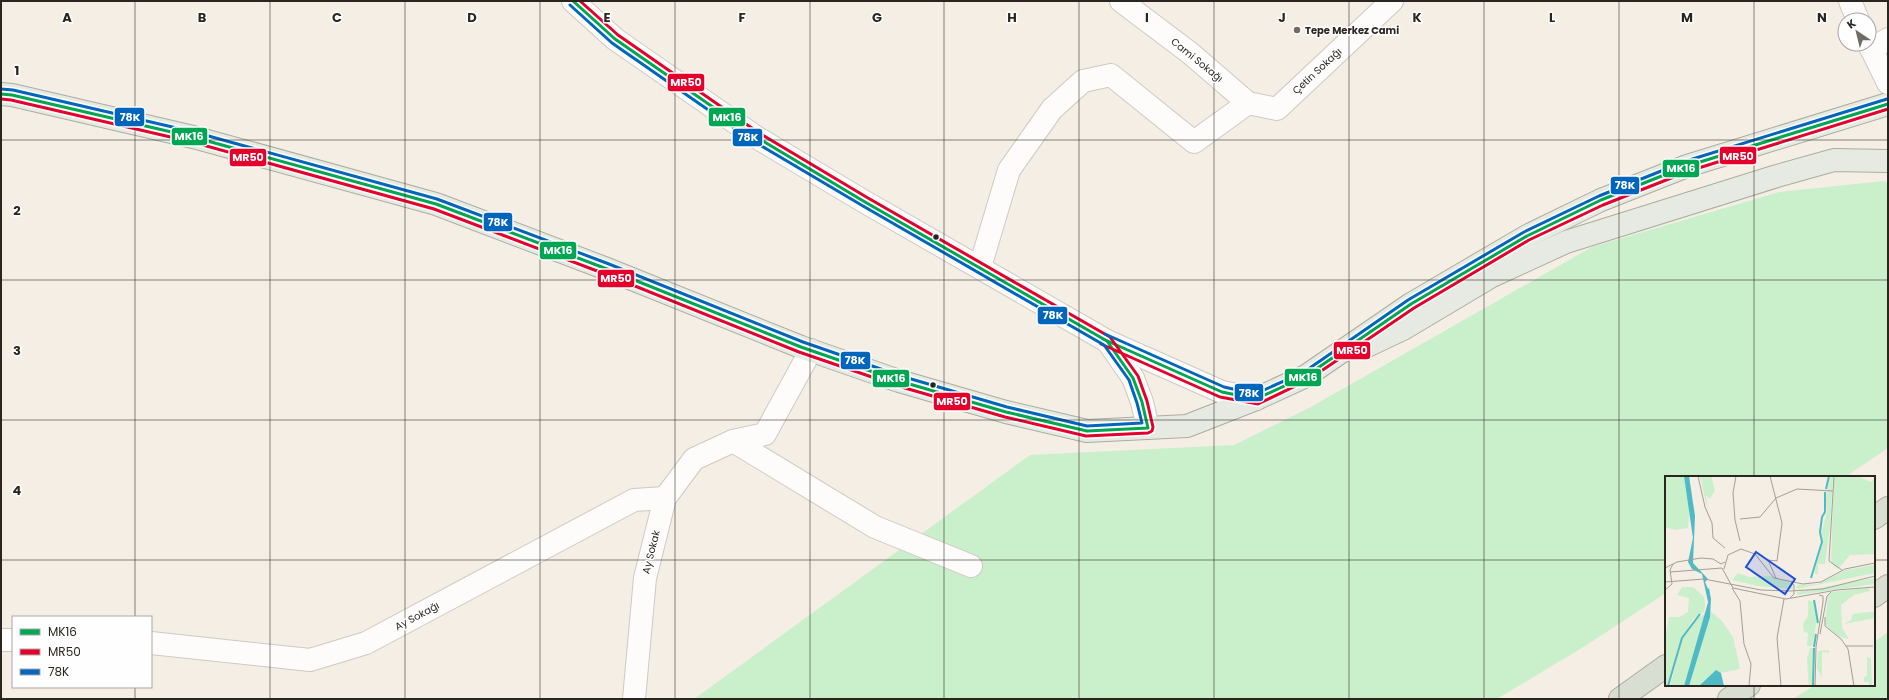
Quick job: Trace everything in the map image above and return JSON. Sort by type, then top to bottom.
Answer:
[{"type":"highway","points":[[1875,517],[1888,508]]},
{"type":"highway","points":[[1875,595],[1888,586]]},
{"type":"highway","points":[[1620,699],[1665,667]]},
{"type":"highway","points":[[1728,699],[1748,686]]},
{"type":"main road","points":[[1,94],[12,95],[193,137],[436,204],[607,269],[811,350],[899,381],[1006,412],[1087,431],[1187,426],[1256,399],[1403,329],[1492,276],[1566,242],[1777,176],[1834,160],[1888,161]]},
{"type":"main road","points":[[1306,376],[1411,304],[1527,236],[1601,200],[1687,166],[1888,104]]},
{"type":"street","points":[[573,1],[615,39],[756,137],[865,202],[980,267],[1107,342],[1222,392],[1256,399]]},
{"type":"street","name":"Cami Sokağı","points":[[1121,1],[1190,53],[1248,103],[1277,109]]},
{"type":"street","name":"Çetin Sokağı","points":[[1277,109],[1392,1]]},
{"type":"street","points":[[1850,1],[1855,12]]},
{"type":"street","points":[[1877,47],[1888,83]]},
{"type":"street","points":[[980,267],[1009,170],[1052,109],[1083,81],[1111,75],[1194,142],[1248,103]]},
{"type":"street","points":[[1107,342],[1133,378],[1142,402],[1148,428]]},
{"type":"street","name":"Ay Sokak","points":[[634,699],[645,578],[665,498],[694,458],[733,441],[765,434],[811,350]]},
{"type":"street","points":[[733,441],[875,528],[971,566]]},
{"type":"street","name":"Ay Sokağı","points":[[152,644],[310,660],[366,643],[634,500],[665,498]]},
{"type":"street","points":[[1,640],[12,640]]},
{"type":"green space","points":[[1884,181],[1888,183],[1888,448],[1846,476],[1665,476],[1665,594],[1585,646],[1497,699],[694,699],[1030,455],[1234,445],[1311,407],[1592,247],[1779,192]]},
{"type":"green space","points":[[1888,632],[1888,699],[1793,699],[1813,686],[1875,686],[1875,641]]},
{"type":"transit line","name":"MK16","points":[[1,94],[12,95],[193,137],[436,204],[607,269],[801,347],[899,381],[1006,412],[1087,431],[1148,428],[1142,402],[1133,378],[1107,341],[865,202],[756,137],[615,39],[573,1]]},
{"type":"transit line","name":"MR50","points":[[1,99],[11,100],[192,142],[434,209],[605,274],[799,352],[898,386],[1005,417],[1086,436],[1148,433],[1152,431],[1153,427],[1147,401],[1138,376],[1110,337],[868,198],[759,133],[618,35],[580,1]]},
{"type":"transit line","name":"78K","points":[[1,89],[13,90],[194,132],[437,199],[609,264],[803,342],[901,376],[1007,407],[1087,426],[1142,423],[1129,380],[1104,345],[753,141],[612,43],[570,5]]},
{"type":"transit line","name":"78K","points":[[1105,334],[1224,387],[1255,394],[1304,372],[1408,300],[1524,232],[1599,196],[1686,161],[1887,99]]},
{"type":"transit line","name":"MK16","points":[[1103,339],[1222,392],[1256,399],[1306,376],[1411,304],[1527,236],[1601,200],[1687,166],[1888,104]]},
{"type":"transit line","name":"MR50","points":[[1101,344],[1220,397],[1258,404],[1308,380],[1414,308],[1529,240],[1603,205],[1689,171],[1888,109]]},
{"type":"place","name":"Tepe Merkez Cami","points":[[1297,30]]}]
